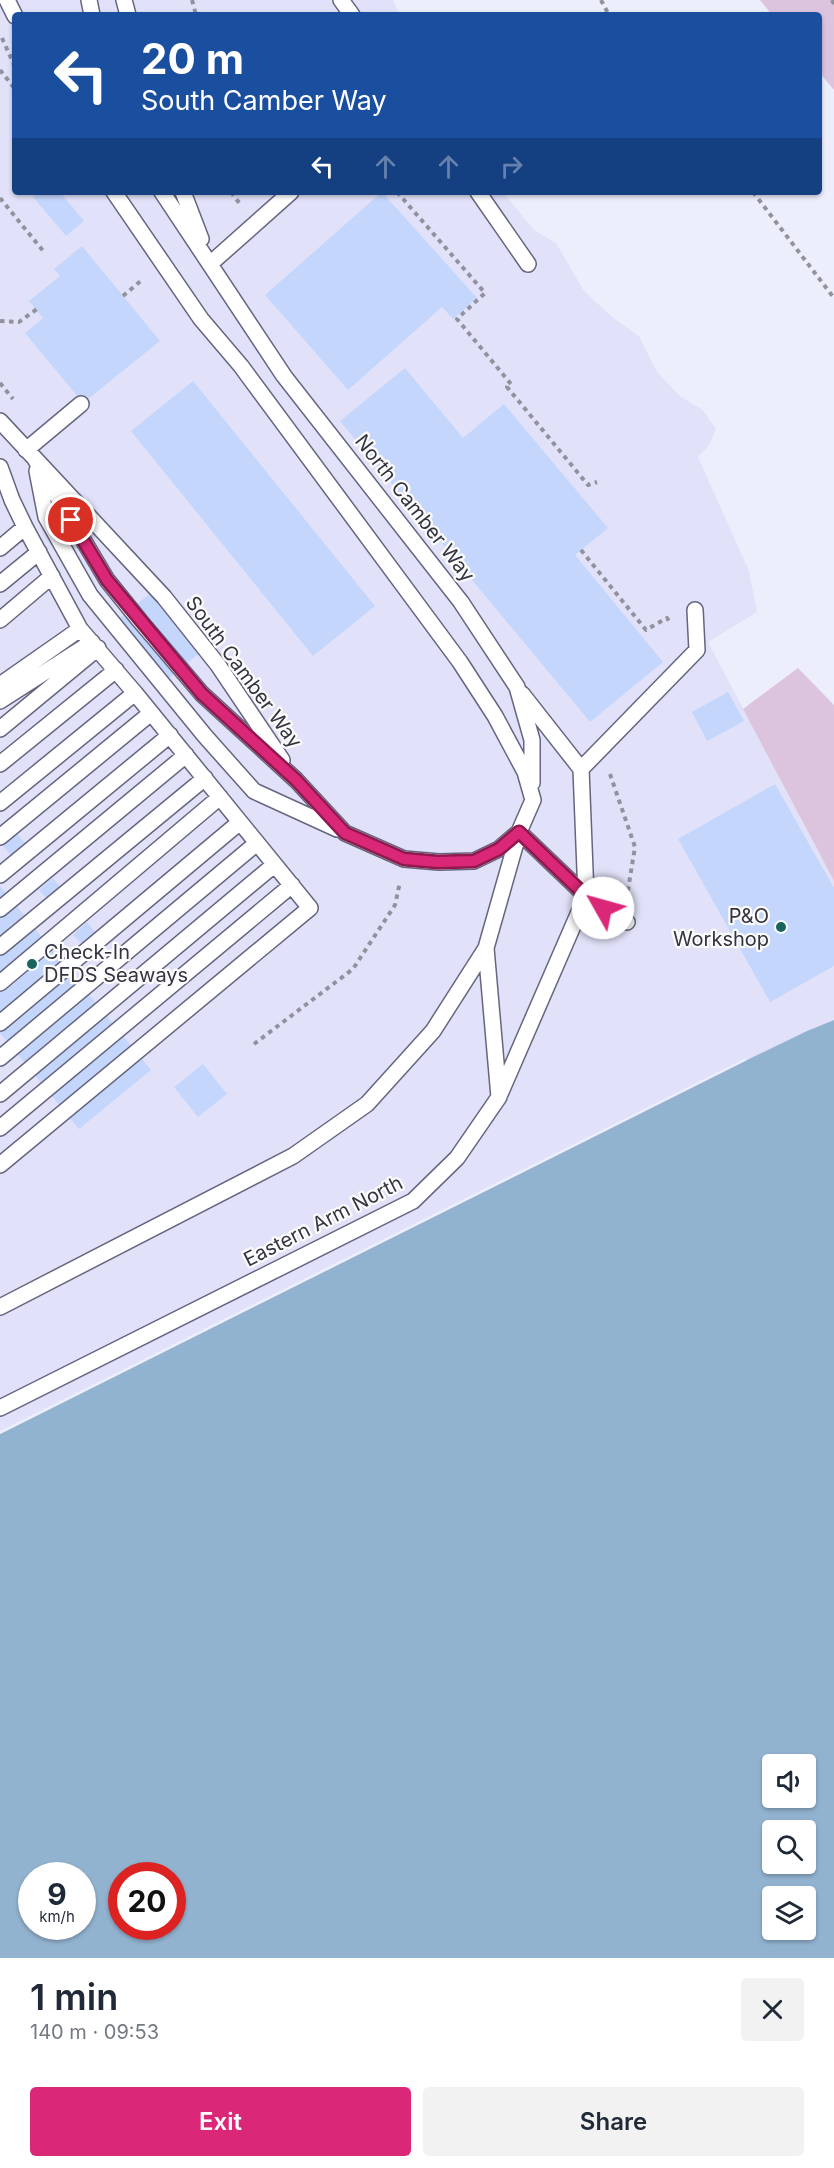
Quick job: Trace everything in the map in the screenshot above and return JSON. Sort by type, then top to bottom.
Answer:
[{"type":"lane","points":[[116,195],[201,319],[241,366],[460,662],[495,716],[525,772],[533,800]]},
{"type":"lane","name":"North Camber Way","points":[[164,195],[284,376],[461,602],[517,687],[532,740],[533,800]]},
{"type":"lane","name":"North Camber Way","points":[[184,195],[210,264]]},
{"type":"lane","points":[[210,264],[288,195]]},
{"type":"lane","points":[[480,195],[528,264]]},
{"type":"lane","points":[[30,455],[81,404]]},
{"type":"lane","name":"South Camber Way","points":[[0,421],[171,606],[218,665],[296,780]]},
{"type":"lane","name":"South Camber Way","points":[[30,455],[107,580],[134,613],[202,694],[296,780],[345,833]]},
{"type":"lane","name":"South Camber Way","points":[[30,455],[46,517],[90,595],[254,791],[404,859],[438,862],[474,861],[499,849],[519,832],[533,800]]},
{"type":"lane","points":[[0,1165],[310,908],[170,735],[80,629],[25,527],[6,505],[1,471]]},
{"type":"lane","points":[[0,548],[25,527]]},
{"type":"lane","points":[[0,584],[39,552]]},
{"type":"lane","points":[[0,620],[52,576]]},
{"type":"lane","points":[[581,769],[697,650],[695,610]]},
{"type":"lane","points":[[0,685],[80,629]]},
{"type":"lane","points":[[0,701],[95,645]]},
{"type":"lane","points":[[0,729],[95,645]]},
{"type":"lane","points":[[0,764],[116,670]]},
{"type":"lane","points":[[517,687],[581,769],[586,896]]},
{"type":"lane","points":[[0,803],[135,693]]},
{"type":"lane","points":[[0,837],[151,713]]},
{"type":"lane","points":[[0,875],[170,735]]},
{"type":"lane","points":[[0,909],[186,756]]},
{"type":"lane","points":[[0,947],[204,778]]},
{"type":"lane","points":[[0,983],[220,797]]},
{"type":"lane","points":[[0,1023],[240,822]]},
{"type":"lane","points":[[0,1307],[293,1156],[368,1104],[433,1031],[486,948],[519,832],[586,896],[627,922]]},
{"type":"lane","points":[[0,1058],[257,843]]},
{"type":"lane","points":[[0,1094],[274,865]]},
{"type":"lane","points":[[0,1128],[292,885]]},
{"type":"lane","name":"Eastern Arm North","points":[[0,1408],[413,1201],[457,1158],[499,1097],[586,896]]},
{"type":"lane","points":[[486,948],[499,1097]]},
{"type":"path","points":[[0,34],[12,60]]},
{"type":"path","points":[[0,70],[12,85]]},
{"type":"path","points":[[400,195],[485,293],[457,320],[511,384],[507,387],[588,485],[597,482]]},
{"type":"path","points":[[755,195],[834,298]]},
{"type":"path","points":[[0,198],[44,252]]},
{"type":"path","points":[[0,321],[19,322],[37,309]]},
{"type":"path","points":[[254,1044],[353,969],[395,905],[404,859]]},
{"type":"shaded area","points":[[0,0],[393,0],[399,12],[12,12],[12,195],[505,195],[534,230],[556,243],[584,291],[611,316],[639,336],[657,372],[681,397],[703,410],[716,429],[709,445],[698,457],[749,571],[757,612],[708,642],[834,881],[834,1020],[747,1060],[0,1434]]},
{"type":"shaded area","points":[[760,0],[834,0],[834,90],[822,76],[822,12],[770,12]]},
{"type":"shaded area","points":[[798,668],[834,705],[834,881],[743,709]]},
{"type":"shaded area","points":[[834,1020],[834,1958],[0,1958],[0,1434],[747,1060]]},
{"type":"pier","points":[[746,1058],[747,1060],[0,1434],[0,1431]]},
{"type":"building","points":[[35,195],[62,195],[84,221],[66,236],[33,197]]},
{"type":"building","points":[[379,195],[385,195],[477,298],[453,319],[442,307],[348,390],[265,295]]},
{"type":"building","points":[[82,246],[160,341],[83,403],[25,333],[43,318],[29,301],[60,276],[54,269]]},
{"type":"building","points":[[405,368],[463,438],[504,404],[608,528],[575,555],[663,662],[590,722],[340,421]]},
{"type":"building","points":[[193,381],[375,606],[313,656],[131,431]]},
{"type":"building","points":[[163,583],[212,643],[165,681],[116,621]]},
{"type":"building","points":[[728,692],[744,721],[707,741],[692,712]]},
{"type":"building","name":"P&O Workshop","points":[[775,784],[834,888],[834,966],[770,1002],[678,839]]},
{"type":"building","points":[[17,833],[26,845],[12,857],[3,845]]},
{"type":"building","points":[[53,878],[61,888],[47,899],[39,890]]},
{"type":"building","name":"Check-In DFDS Seaways","points":[[0,886],[151,1070],[79,1129],[0,1033]]},
{"type":"building","points":[[87,922],[95,932],[82,944],[73,935]]},
{"type":"building","points":[[203,1064],[227,1094],[198,1117],[174,1087]]},
{"type":"place","name":"P&O Workshop","points":[[781,927]]},
{"type":"place","name":"Check-In DFDS Seaways","points":[[32,964]]},
{"type":"route","points":[[71,520],[107,580],[202,694],[296,780],[345,833],[404,859],[438,862],[474,861],[499,849],[519,832],[586,896],[603,908]]}]
